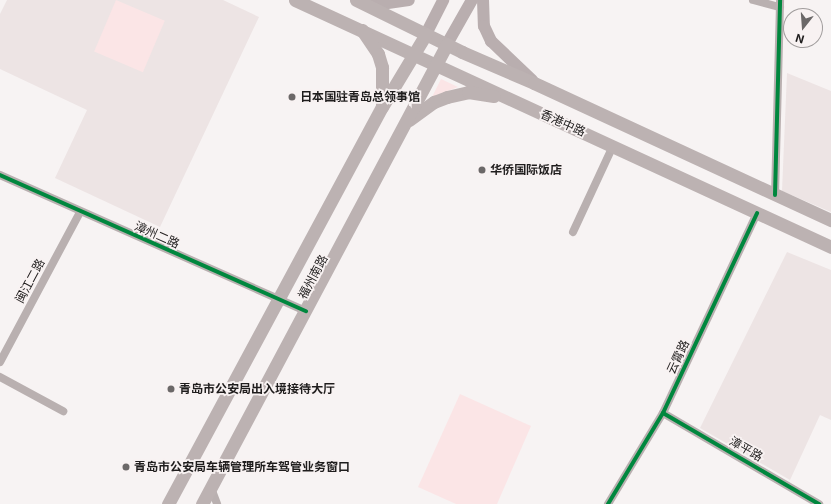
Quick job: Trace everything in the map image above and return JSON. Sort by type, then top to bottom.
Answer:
[{"type":"main road","name":"香港中路","points":[[295,0],[416,54],[505,97],[831,247]]},
{"type":"main road","name":"香港中路","points":[[356,0],[447,44],[534,82],[831,220]]},
{"type":"main road","points":[[363,0],[381,4],[409,0]]},
{"type":"main road","name":"福州南路","points":[[168,504],[382,107],[416,54],[443,0]]},
{"type":"main road","name":"福州南路","points":[[202,504],[408,122],[436,64],[472,0]]},
{"type":"main road","points":[[483,0],[484,26],[491,41],[534,82]]},
{"type":"main road","points":[[362,30],[378,54],[382,67],[382,107]]},
{"type":"main road","points":[[408,122],[434,102],[447,97],[468,92],[505,97]]},
{"type":"street","points":[[753,0],[780,3],[775,195]]},
{"type":"street","points":[[574,232],[613,146]]},
{"type":"street","name":"漳州二路","points":[[0,175],[80,212],[306,311]]},
{"type":"street","name":"闽江二路","points":[[0,361],[80,212]]},
{"type":"street","name":"云霄路","points":[[608,504],[663,413],[757,213]]},
{"type":"street","points":[[0,377],[63,412]]},
{"type":"street","name":"漳平路","points":[[663,413],[819,504]]},
{"type":"street","points":[[211,488],[217,504]]},
{"type":"shaded area","points":[[7,0],[223,0],[259,17],[160,227],[55,178],[87,110],[0,69],[0,14]]},
{"type":"shaded area","points":[[116,0],[165,21],[143,72],[94,52]]},
{"type":"shaded area","points":[[787,73],[831,91],[831,212],[782,191]]},
{"type":"shaded area","points":[[441,79],[458,87],[432,97]]},
{"type":"shaded area","points":[[787,252],[831,270],[831,420],[820,415],[790,480],[700,428]]},
{"type":"shaded area","points":[[460,394],[531,426],[497,504],[456,504],[418,487]]},
{"type":"cycle path","points":[[775,195],[780,0]]},
{"type":"cycle path","points":[[0,175],[306,311]]},
{"type":"cycle path","points":[[608,504],[663,413],[757,213]]},
{"type":"cycle path","points":[[663,413],[819,504]]},
{"type":"place","name":"日本国驻青岛总领事馆","points":[[292,97]]},
{"type":"place","name":"华侨国际饭店","points":[[482,170]]},
{"type":"place","name":"青岛市公安局出入境接待大厅","points":[[171,389]]},
{"type":"place","name":"青岛市公安局车辆管理所车驾管业务窗口","points":[[126,467]]}]
